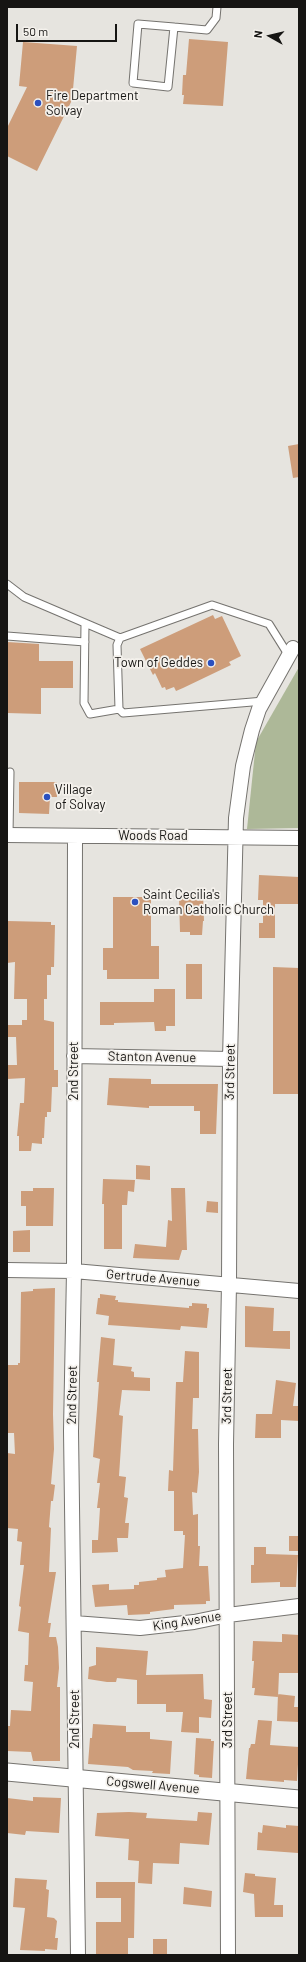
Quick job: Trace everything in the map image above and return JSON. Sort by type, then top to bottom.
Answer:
[{"type":"street","name":"3rd Street","points":[[228,1955],[228,1615],[226,1444],[229,1284],[230,1059],[236,818],[243,766],[252,730],[264,701],[291,652]]},
{"type":"street","name":"Woods Road","points":[[8,835],[299,838]]},
{"type":"street","name":"2nd Street","points":[[76,836],[74,1271],[71,1431],[78,1955]]},
{"type":"street","name":"Stanton Avenue","points":[[74,1056],[230,1059]]},
{"type":"street","name":"Gertrude Avenue","points":[[7,1270],[74,1271],[299,1291]]},
{"type":"street","name":"King Avenue","points":[[74,1623],[140,1628],[194,1622],[228,1615],[299,1606]]},
{"type":"street","name":"Cogswell Avenue","points":[[7,1772],[299,1799]]},
{"type":"lane","points":[[174,27],[168,87],[133,83],[138,24],[174,27],[207,30],[216,18],[217,7]]},
{"type":"lane","points":[[8,586],[24,597],[120,638],[212,605],[269,624],[291,652]]},
{"type":"lane","points":[[85,623],[84,703],[90,714],[119,709],[124,713],[264,701]]},
{"type":"lane","points":[[7,636],[85,642]]},
{"type":"lane","points":[[119,709],[117,645],[120,638]]},
{"type":"lane","points":[[8,835],[10,772]]},
{"type":"green space","points":[[299,667],[299,828],[247,829],[256,742]]},
{"type":"building","points":[[189,39],[228,42],[223,106],[183,104],[183,75],[186,75]]},
{"type":"building","name":"Fire Department Solvay","points":[[23,42],[77,46],[72,100],[37,171],[7,156],[7,128],[27,87],[19,86]]},
{"type":"building","points":[[299,444],[299,477],[293,478],[288,446]]},
{"type":"building","points":[[213,615],[215,619],[222,616],[241,656],[229,662],[231,665],[176,691],[174,687],[166,690],[165,687],[162,688],[155,673],[153,675],[140,649]]},
{"type":"building","points":[[7,642],[39,644],[39,661],[73,661],[73,688],[41,688],[41,714],[7,713]]},
{"type":"building","points":[[19,782],[57,782],[57,797],[50,797],[49,814],[19,813]]},
{"type":"building","points":[[259,875],[299,877],[299,904],[275,904],[275,938],[259,938],[259,923],[263,923],[263,900],[258,900]]},
{"type":"building","points":[[181,892],[203,892],[204,921],[202,935],[190,935],[190,932],[180,932],[179,898],[181,898]]},
{"type":"building","points":[[113,897],[151,897],[151,946],[159,946],[159,979],[107,979],[107,970],[103,970],[103,948],[113,948]]},
{"type":"building","points":[[7,921],[51,922],[51,925],[55,925],[54,967],[51,967],[51,975],[47,975],[47,999],[44,999],[44,1020],[54,1022],[54,1070],[58,1070],[58,1087],[52,1087],[51,1112],[47,1112],[47,1117],[45,1117],[44,1138],[42,1138],[42,1144],[32,1143],[31,1151],[19,1151],[19,1136],[17,1136],[20,1103],[24,1103],[25,1078],[7,1079],[7,1065],[17,1065],[16,1037],[7,1037],[7,1025],[22,1025],[22,1020],[27,1020],[27,999],[14,999],[15,962],[7,963]]},
{"type":"building","points":[[186,964],[202,964],[202,999],[186,999]]},
{"type":"building","points":[[273,967],[299,968],[299,1094],[273,1094]]},
{"type":"building","points":[[154,989],[175,989],[175,1026],[166,1026],[166,1031],[155,1031],[154,1022],[114,1023],[114,1025],[100,1025],[100,1002],[154,1002]]},
{"type":"building","points":[[109,1078],[151,1079],[151,1084],[218,1084],[216,1134],[200,1134],[200,1111],[194,1111],[194,1106],[149,1106],[149,1108],[107,1105]]},
{"type":"building","points":[[136,1165],[150,1166],[150,1180],[136,1179]]},
{"type":"building","points":[[103,1179],[135,1180],[134,1192],[128,1191],[127,1205],[122,1205],[122,1249],[104,1249],[104,1204],[102,1204]]},
{"type":"building","points":[[33,1188],[54,1188],[53,1226],[26,1226],[26,1206],[21,1206],[21,1191],[33,1191]]},
{"type":"building","points":[[171,1188],[185,1188],[187,1250],[182,1250],[179,1260],[133,1258],[135,1244],[166,1247],[168,1220],[172,1221]]},
{"type":"building","points":[[207,1201],[218,1202],[218,1213],[206,1212]]},
{"type":"building","points":[[30,1230],[30,1252],[13,1252],[13,1231]]},
{"type":"building","points":[[55,1288],[53,1414],[54,1449],[51,1484],[55,1485],[53,1501],[51,1501],[49,1527],[51,1528],[49,1572],[56,1572],[48,1623],[51,1623],[49,1637],[56,1637],[58,1647],[59,1668],[57,1687],[60,1687],[60,1761],[33,1761],[31,1752],[7,1751],[7,1726],[10,1726],[11,1710],[31,1711],[33,1682],[24,1681],[25,1665],[28,1665],[29,1633],[18,1631],[21,1607],[19,1606],[24,1565],[20,1565],[22,1542],[17,1541],[18,1529],[7,1528],[7,1453],[15,1454],[14,1433],[7,1433],[7,1365],[18,1365],[18,1363],[20,1363],[21,1292],[33,1291],[33,1289]]},
{"type":"building","points":[[100,1294],[116,1296],[115,1300],[118,1300],[118,1302],[189,1308],[189,1306],[192,1306],[192,1303],[207,1304],[207,1308],[209,1308],[207,1328],[181,1326],[180,1330],[108,1325],[109,1316],[96,1314]]},
{"type":"building","points":[[245,1306],[274,1308],[273,1331],[290,1331],[290,1349],[245,1347]]},
{"type":"building","points":[[101,1337],[115,1339],[113,1365],[132,1367],[131,1371],[134,1372],[134,1377],[150,1378],[150,1391],[122,1390],[119,1415],[123,1416],[119,1476],[126,1477],[124,1497],[128,1498],[125,1523],[129,1523],[128,1538],[117,1538],[118,1552],[92,1553],[92,1540],[98,1540],[100,1508],[97,1508],[100,1483],[97,1483],[100,1459],[93,1457]]},
{"type":"building","points":[[185,1351],[199,1352],[199,1398],[193,1398],[192,1429],[198,1429],[199,1472],[197,1493],[192,1492],[193,1515],[198,1514],[198,1546],[200,1546],[199,1566],[208,1566],[210,1601],[206,1601],[206,1604],[174,1605],[174,1609],[150,1612],[150,1614],[128,1615],[127,1605],[95,1607],[92,1585],[109,1584],[109,1590],[134,1589],[134,1585],[139,1585],[139,1582],[157,1580],[157,1578],[166,1577],[165,1570],[183,1568],[185,1535],[183,1535],[183,1531],[174,1531],[174,1491],[168,1491],[169,1470],[173,1471],[176,1382],[183,1382]]},
{"type":"building","points":[[276,1380],[296,1383],[293,1406],[299,1406],[299,1421],[281,1420],[281,1438],[255,1438],[256,1414],[272,1414]]},
{"type":"building","points":[[289,1536],[299,1536],[299,1551],[289,1551]]},
{"type":"building","points":[[254,1547],[266,1547],[266,1554],[298,1555],[296,1587],[280,1587],[280,1582],[251,1583],[251,1565],[254,1565]]},
{"type":"building","points":[[282,1634],[299,1635],[299,1673],[279,1673],[278,1697],[254,1695],[255,1688],[252,1688],[254,1661],[252,1661],[253,1641],[282,1642]]},
{"type":"building","points":[[96,1647],[148,1651],[146,1675],[203,1674],[204,1699],[212,1700],[211,1718],[199,1717],[199,1733],[181,1732],[183,1712],[166,1712],[166,1704],[137,1704],[137,1680],[117,1678],[116,1682],[107,1682],[88,1679],[89,1667],[96,1665]]},
{"type":"building","points":[[278,1694],[295,1696],[294,1707],[299,1707],[299,1722],[277,1721]]},
{"type":"building","points":[[258,1720],[272,1721],[270,1745],[299,1747],[297,1781],[284,1780],[284,1782],[246,1779],[249,1748],[251,1744],[255,1744]]},
{"type":"building","points":[[93,1724],[126,1726],[126,1732],[150,1732],[150,1739],[172,1741],[170,1774],[133,1770],[128,1767],[88,1764],[90,1738],[92,1738]]},
{"type":"building","points":[[196,1738],[211,1739],[211,1741],[214,1741],[212,1778],[199,1777],[199,1775],[194,1774]]},
{"type":"building","points":[[33,1797],[61,1798],[59,1833],[26,1831],[25,1835],[7,1833],[7,1798],[33,1801]]},
{"type":"building","points":[[198,1812],[212,1813],[209,1845],[180,1843],[179,1864],[153,1863],[152,1884],[138,1883],[139,1861],[128,1860],[129,1839],[95,1836],[97,1813],[147,1813],[146,1818],[197,1821]]},
{"type":"building","points":[[263,1825],[286,1828],[286,1825],[299,1826],[298,1853],[257,1850],[258,1832],[262,1833]]},
{"type":"building","points":[[245,1873],[255,1874],[255,1876],[276,1878],[274,1905],[283,1905],[283,1917],[255,1917],[254,1894],[243,1892]]},
{"type":"building","points":[[15,1878],[47,1880],[46,1889],[49,1890],[47,1917],[54,1918],[57,1921],[55,1938],[58,1938],[57,1950],[20,1950],[25,1908],[13,1907]]},
{"type":"building","points":[[96,1882],[135,1882],[134,1938],[128,1938],[128,1955],[96,1955],[96,1922],[121,1922],[121,1898],[96,1898]]},
{"type":"building","points":[[184,1887],[212,1891],[211,1907],[183,1904]]},
{"type":"building","points":[[153,1939],[167,1939],[167,1955],[153,1955]]},
{"type":"place","name":"Fire Department Solvay","points":[[38,103]]},
{"type":"place","name":"Town of Geddes","points":[[211,663]]},
{"type":"place","name":"Village of Solvay","points":[[47,797]]},
{"type":"place","name":"Saint Cecilia's Roman Catholic Church","points":[[135,902]]}]
